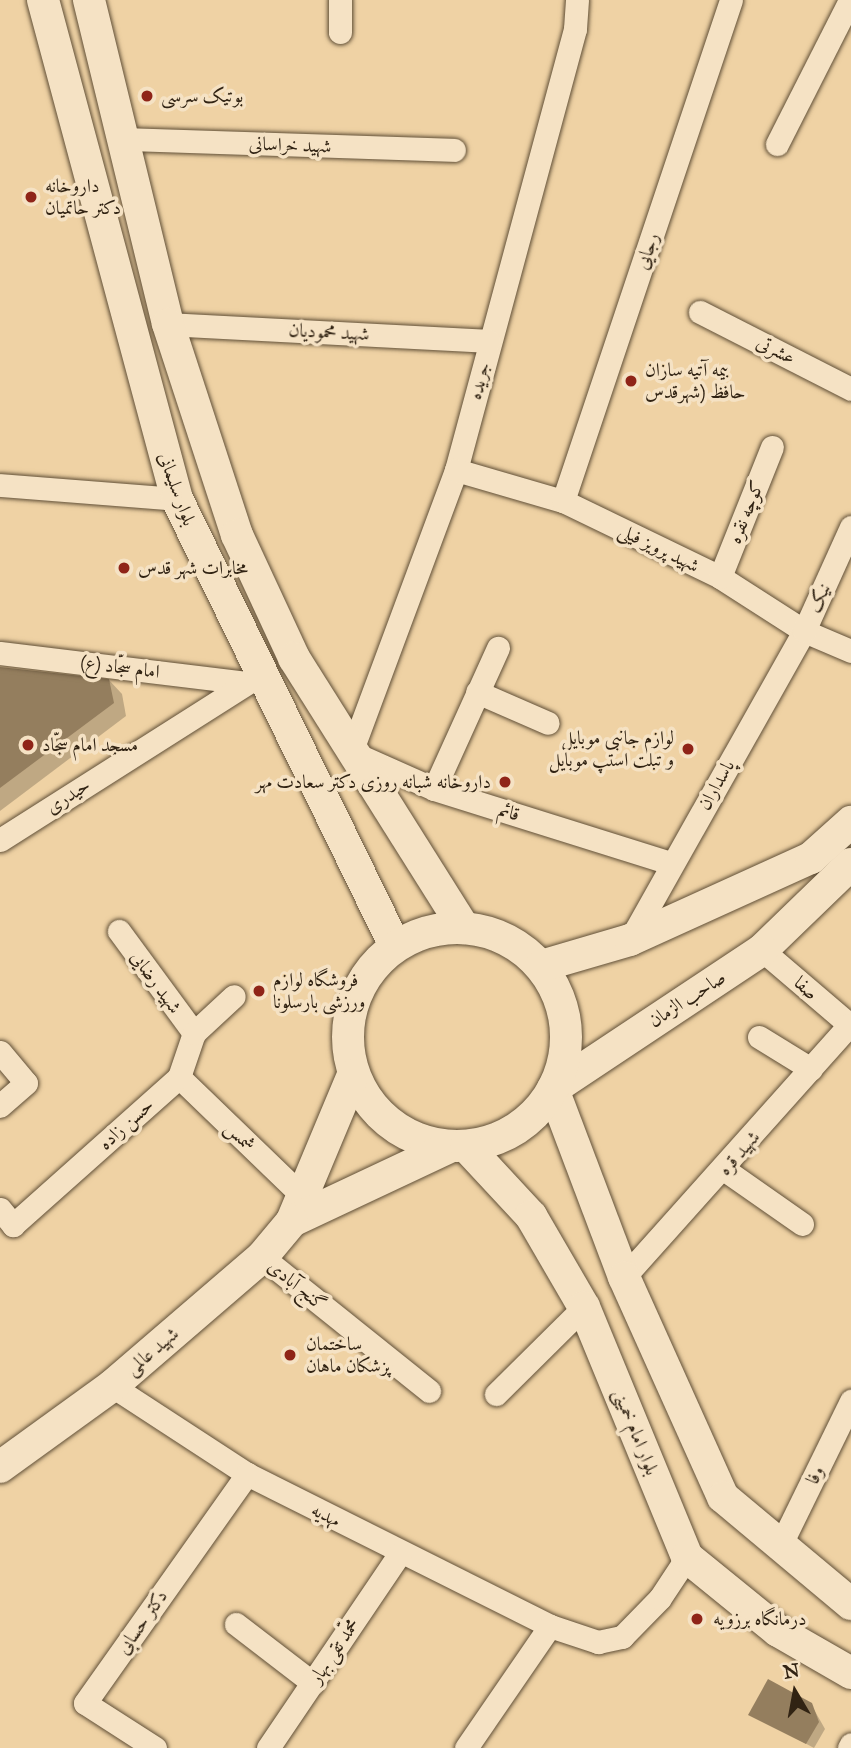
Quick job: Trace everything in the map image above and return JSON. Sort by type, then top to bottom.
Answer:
[{"type":"main road","name":"بلوار سلیمانی","points":[[43,0],[177,499],[249,679],[395,946]]},
{"type":"main road","points":[[89,0],[126,139],[168,324],[237,535],[294,658],[464,928]]},
{"type":"main road","points":[[541,967],[630,940],[658,914],[737,890],[811,858],[851,822]]},
{"type":"main road","name":"صاحب الزمان","points":[[553,1089],[762,950],[851,864]]},
{"type":"main road","points":[[464,928],[510,943],[541,967],[564,1015],[565,1053],[553,1089],[531,1117],[501,1137],[458,1147],[390,1125],[353,1075],[347,1047],[357,990],[395,946],[428,932],[464,928]]},
{"type":"main road","name":"شهید عالمی","points":[[2,1462],[112,1386],[262,1257],[297,1208],[353,1075]]},
{"type":"main road","points":[[553,1089],[624,1276],[723,1497],[779,1548],[851,1604]]},
{"type":"main road","name":"شهید عالمی","points":[[297,1208],[458,1147]]},
{"type":"main road","name":"بلوار امام خمینی","points":[[458,1147],[531,1216],[584,1307],[687,1557],[779,1631],[851,1673]]},
{"type":"street","points":[[340,0],[340,32]]},
{"type":"street","name":"جریده","points":[[351,752],[456,470],[575,29],[577,0]]},
{"type":"street","name":"رجایی","points":[[563,501],[731,0]]},
{"type":"street","points":[[777,144],[850,0]]},
{"type":"street","name":"شهید خراسانی","points":[[126,139],[454,150]]},
{"type":"street","name":"عشرتی","points":[[700,312],[851,389]]},
{"type":"street","name":"شهید محمودیان","points":[[168,324],[489,341]]},
{"type":"street","name":"کوچه نقره","points":[[720,577],[772,447]]},
{"type":"street","name":"شهید پرویز فیلی","points":[[456,470],[563,501],[720,577],[804,631],[851,651]]},
{"type":"street","points":[[0,485],[177,499]]},
{"type":"street","name":"نیک","points":[[804,631],[851,527]]},
{"type":"street","name":"پاسداران","points":[[658,914],[670,863],[804,631]]},
{"type":"street","points":[[435,789],[498,648]]},
{"type":"street","name":"امام سجّاد (ع)","points":[[0,653],[249,679]]},
{"type":"street","name":"حیدری","points":[[0,840],[249,679]]},
{"type":"street","points":[[477,692],[548,723]]},
{"type":"street","name":"قائم","points":[[351,752],[435,789],[670,863]]},
{"type":"street","name":"شهید رضایی","points":[[119,931],[194,1033]]},
{"type":"street","name":"صفا","points":[[762,950],[850,1025]]},
{"type":"street","name":"حسن زاده","points":[[0,1209],[13,1224],[179,1077],[194,1033],[234,996]]},
{"type":"street","name":"شهید قره","points":[[624,1276],[725,1170],[850,1025]]},
{"type":"street","points":[[759,1037],[811,1069]]},
{"type":"street","points":[[0,1052],[26,1083],[0,1106]]},
{"type":"street","name":"شمس","points":[[179,1077],[297,1208]]},
{"type":"street","points":[[725,1170],[802,1224]]},
{"type":"street","name":"گنج آبادی","points":[[262,1257],[429,1391]]},
{"type":"street","points":[[496,1394],[584,1307]]},
{"type":"street","name":"مهدیه","points":[[112,1386],[247,1474],[550,1626],[598,1642],[622,1637],[660,1598],[687,1557]]},
{"type":"street","name":"وفا","points":[[779,1548],[851,1401]]},
{"type":"street","name":"دکتر حسابی","points":[[155,1748],[85,1703],[247,1474]]},
{"type":"street","name":"محمّد تقی بهار","points":[[268,1748],[400,1553]]},
{"type":"street","points":[[236,1624],[313,1683]]},
{"type":"street","points":[[466,1748],[550,1626]]},
{"type":"building","name":"مسجد امام سجّاد","points":[[0,667],[109,679],[114,703],[0,788]]},
{"type":"building","points":[[768,1679],[812,1703],[819,1722],[806,1744],[748,1715]]},
{"type":"place","name":"بوتیک سرسی","points":[[147,96]]},
{"type":"place","name":"داروخانه دکتر حاتمیان","points":[[31,197]]},
{"type":"place","name":"بیمه آتیه سازان حافظ (شهرقدس","points":[[631,381]]},
{"type":"place","name":"مخابرات شهر قدس","points":[[124,568]]},
{"type":"place","name":"مسجد امام سجّاد","points":[[28,745]]},
{"type":"place","name":"لوازم جانبی موبایل و تبلت استپ موبایل","points":[[688,749]]},
{"type":"place","name":"داروخانه شبانه روزی دکتر سعادت مهر","points":[[505,782]]},
{"type":"place","name":"فروشگاه لوازم ورزشی بارسلونا","points":[[259,991]]},
{"type":"place","name":"ساختمان پزشکان ماهان","points":[[290,1355]]},
{"type":"place","name":"درمانگاه برزویه","points":[[697,1619]]}]
